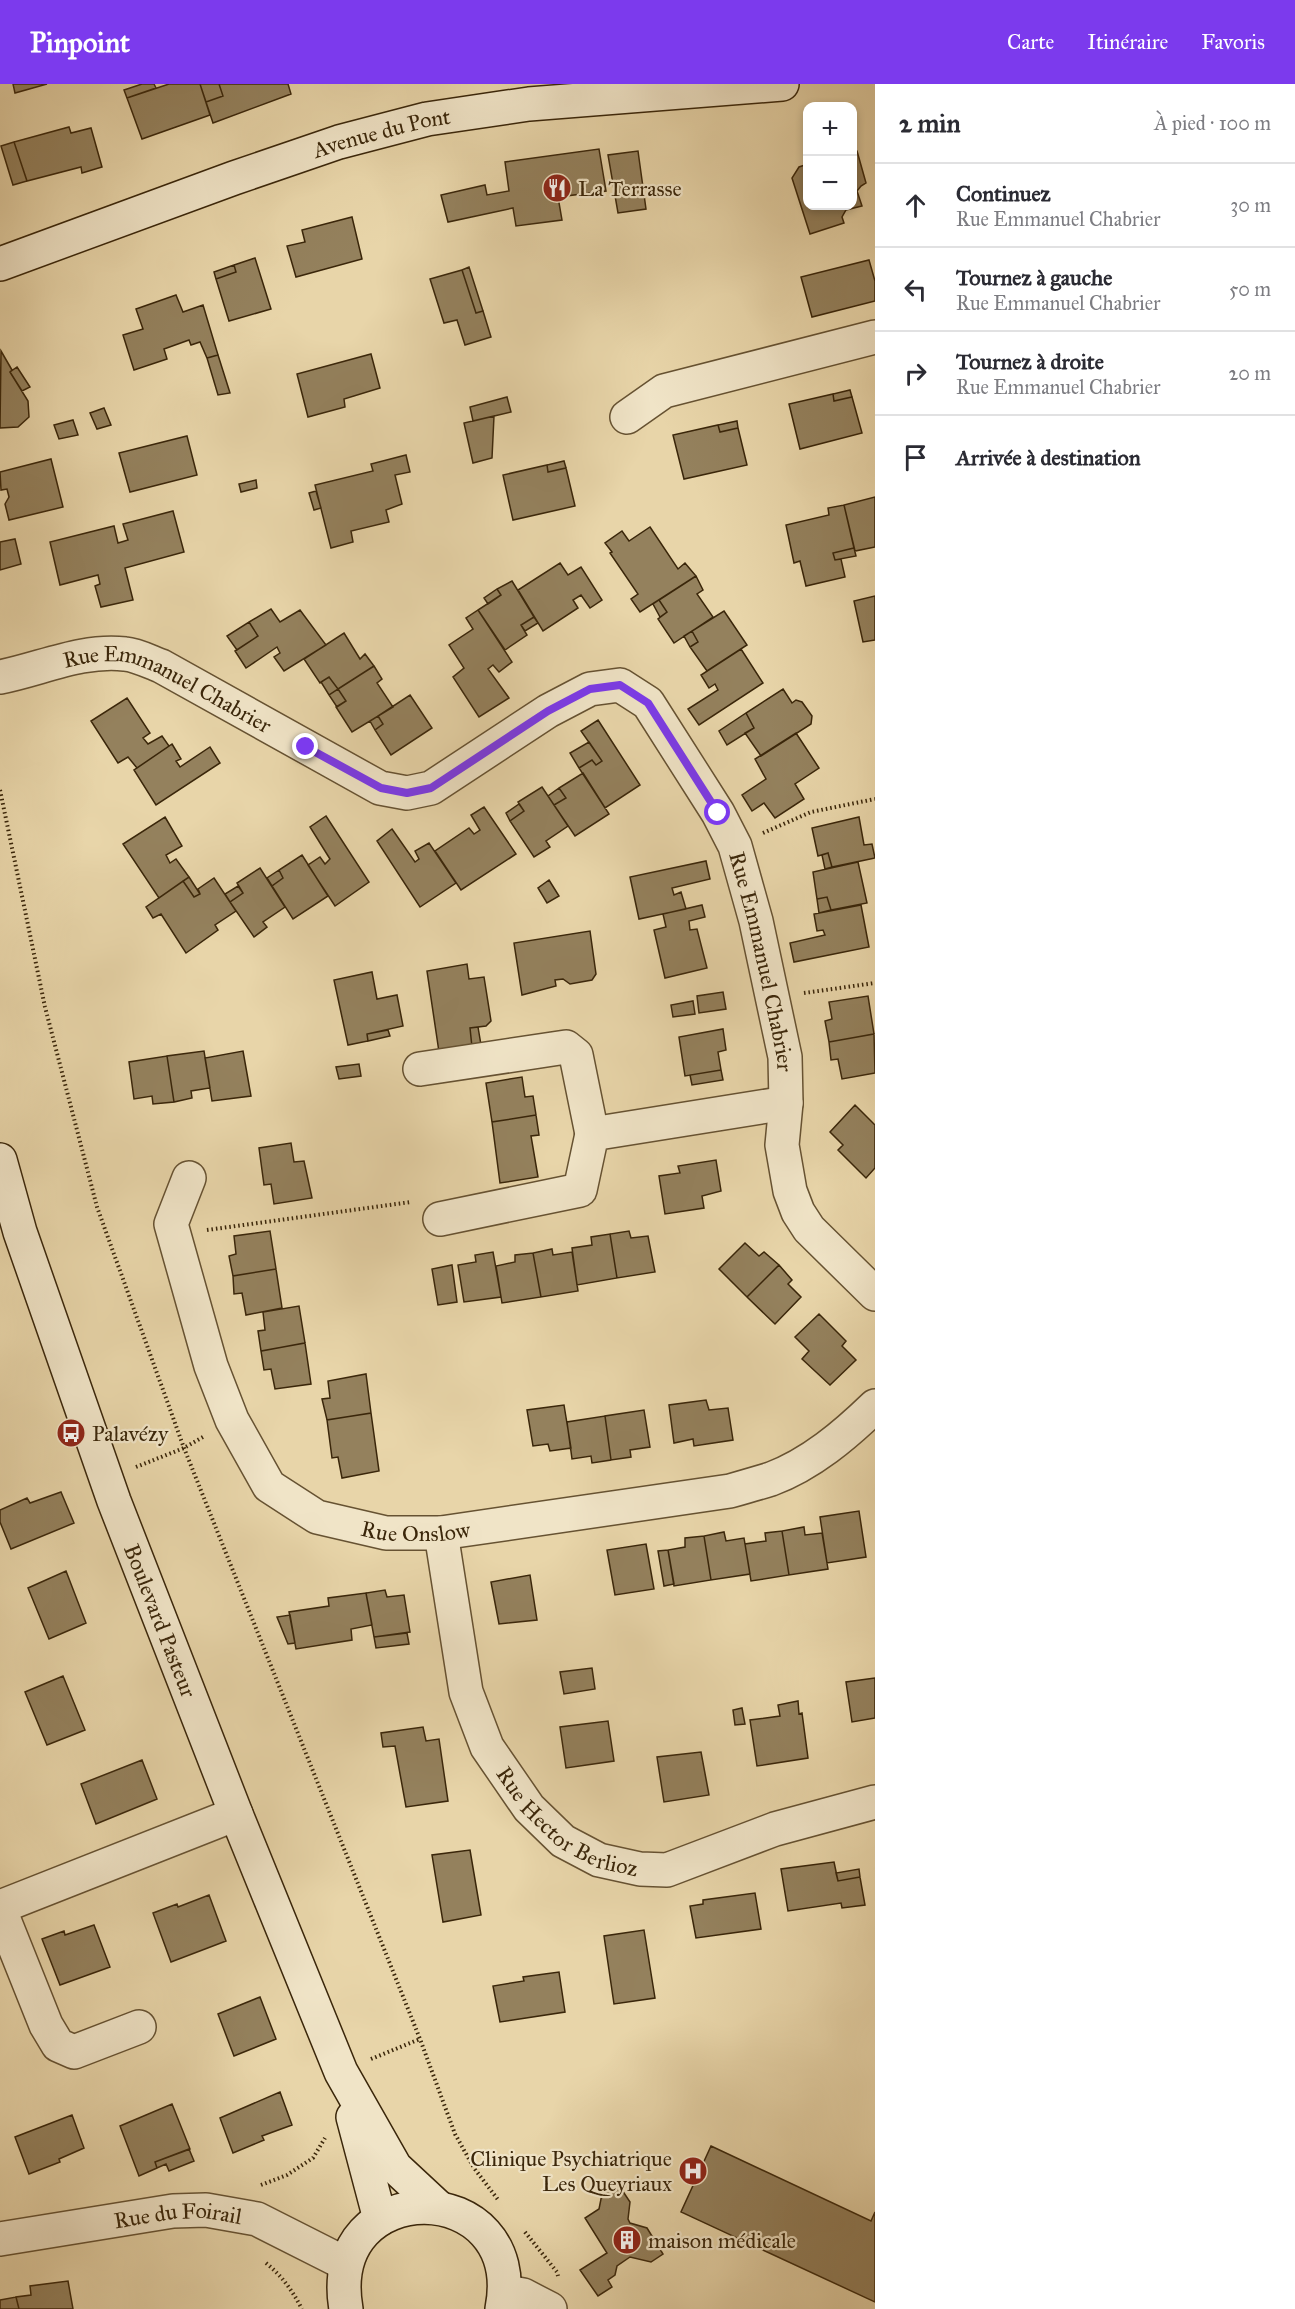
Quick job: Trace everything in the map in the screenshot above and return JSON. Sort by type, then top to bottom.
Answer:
[{"type":"street","name":"Avenue du Pont","points":[[0,264],[339,142],[427,119],[529,104],[782,84]]},
{"type":"street","points":[[627,417],[664,390],[875,337]]},
{"type":"street","name":"Rue Emmanuel Chabrier","points":[[0,677],[24,673],[81,655],[126,654],[161,666],[381,788],[407,793],[431,788],[548,711],[590,689],[620,685],[648,703],[718,813],[735,846],[756,921],[785,1057],[786,1103],[782,1145],[790,1191],[798,1212],[809,1229],[875,1294]]},
{"type":"street","points":[[420,1069],[566,1047],[576,1055],[592,1134],[580,1190],[440,1219]]},
{"type":"street","name":"Rue Emmanuel Chabrier","points":[[592,1134],[786,1103]]},
{"type":"street","name":"Boulevard Pasteur","points":[[0,1160],[20,1232],[108,1479],[236,1814],[341,2072],[380,2219]]},
{"type":"street","name":"Rue Onslow","points":[[189,1178],[171,1224],[211,1366],[232,1420],[269,1486],[317,1517],[386,1533],[441,1533],[730,1491],[773,1478],[810,1458],[849,1432],[875,1406]]},
{"type":"street","name":"Rue Hector Berlioz","points":[[441,1533],[466,1692],[487,1747],[529,1808],[563,1841],[599,1860],[640,1869],[667,1870],[775,1829],[875,1802]]},
{"type":"street","points":[[139,2027],[74,2052],[58,2045],[46,2025],[0,1908],[236,1814]]},
{"type":"street","name":"Boulevard Pasteur","points":[[341,2072],[395,2167],[438,2207]]},
{"type":"street","points":[[346,2309],[343,2289],[346,2264],[353,2247],[380,2219],[398,2210],[418,2206],[438,2207],[461,2215],[480,2228],[495,2247],[503,2269],[504,2301],[523,2295],[550,2309]]},
{"type":"street","name":"Rue du Foirail","points":[[0,2239],[173,2211],[206,2210],[257,2219],[346,2264]]},
{"type":"path","points":[[0,790],[45,1007],[97,1207],[184,1448],[420,2039],[455,2134],[474,2168],[501,2204]]},
{"type":"path","points":[[735,846],[811,812],[875,799]]},
{"type":"path","points":[[773,997],[875,983]]},
{"type":"path","points":[[174,1234],[430,1200],[440,1219]]},
{"type":"path","points":[[108,1479],[184,1448],[232,1420]]},
{"type":"path","points":[[341,2072],[420,2039]]},
{"type":"path","points":[[260,2185],[287,2175],[313,2158],[326,2135]]},
{"type":"path","points":[[522,2229],[557,2272]]},
{"type":"path","points":[[263,2261],[290,2287],[302,2309]]},
{"type":"building","points":[[13,84],[47,84],[15,93]]},
{"type":"building","points":[[142,84],[154,84],[156,88],[127,98],[124,90]]},
{"type":"building","points":[[169,84],[200,84],[210,115],[142,139],[127,98]]},
{"type":"building","points":[[200,84],[219,84],[223,96],[206,102]]},
{"type":"building","points":[[219,84],[288,84],[291,94],[213,123],[206,102],[223,96]]},
{"type":"building","points":[[69,127],[71,133],[91,128],[102,167],[82,173],[81,167],[27,181],[14,142]]},
{"type":"building","points":[[14,142],[27,181],[13,185],[1,146]]},
{"type":"building","name":"La Terrasse","points":[[599,149],[606,191],[558,197],[562,220],[516,226],[513,208],[448,222],[441,195],[485,185],[487,195],[509,191],[505,162]]},
{"type":"building","points":[[638,151],[646,209],[618,213],[608,155]]},
{"type":"building","points":[[857,151],[866,183],[857,191]]},
{"type":"building","points":[[803,166],[803,210],[846,210],[842,217],[844,223],[810,234],[792,178],[799,167]]},
{"type":"building","points":[[857,191],[862,206],[857,207]]},
{"type":"building","points":[[352,217],[362,259],[296,277],[287,246],[305,242],[302,230]]},
{"type":"building","points":[[255,258],[271,309],[229,321],[216,279],[236,272],[234,265]]},
{"type":"building","points":[[869,260],[875,281],[875,301],[812,317],[801,277]]},
{"type":"building","points":[[234,265],[236,272],[216,279],[214,272]]},
{"type":"building","points":[[469,267],[483,311],[476,313],[462,270]]},
{"type":"building","points":[[462,270],[476,313],[483,311],[491,337],[465,345],[457,320],[444,323],[430,279]]},
{"type":"building","points":[[176,295],[183,312],[203,305],[218,355],[207,358],[200,342],[191,345],[189,340],[164,349],[167,359],[134,370],[123,335],[143,329],[136,309]]},
{"type":"building","points":[[1,351],[12,370],[10,372],[28,401],[29,417],[18,427],[0,428]]},
{"type":"building","points":[[371,354],[380,388],[344,399],[345,407],[308,417],[297,374]]},
{"type":"building","points":[[218,355],[230,393],[218,395],[207,358]]},
{"type":"building","points":[[17,367],[30,387],[22,391],[10,372]]},
{"type":"building","points":[[850,390],[852,397],[834,401],[833,394]]},
{"type":"building","points":[[833,394],[834,401],[852,397],[862,433],[800,449],[789,404]]},
{"type":"building","points":[[507,397],[511,412],[473,421],[470,407]]},
{"type":"building","points":[[104,408],[111,425],[97,429],[90,413]]},
{"type":"building","points":[[494,416],[492,458],[473,463],[464,423]]},
{"type":"building","points":[[73,420],[78,435],[59,439],[54,425]]},
{"type":"building","points":[[737,421],[738,428],[720,432],[718,425]]},
{"type":"building","points":[[718,425],[720,432],[738,428],[747,465],[684,479],[673,435]]},
{"type":"building","points":[[187,436],[197,475],[130,492],[119,453]]},
{"type":"building","points":[[406,455],[410,472],[395,475],[402,504],[386,510],[389,522],[351,531],[353,542],[331,548],[315,485],[373,471],[371,464]]},
{"type":"building","points":[[51,459],[63,507],[9,520],[5,504],[9,497],[7,489],[1,490],[0,472]]},
{"type":"building","points":[[564,461],[566,468],[548,472],[547,465]]},
{"type":"building","points":[[547,465],[548,472],[566,468],[575,506],[513,520],[503,475]]},
{"type":"building","points":[[256,480],[257,488],[241,492],[239,484]]},
{"type":"building","points":[[316,491],[321,508],[314,510],[309,493]]},
{"type":"building","points":[[875,497],[875,547],[855,551],[844,505]]},
{"type":"building","points":[[844,505],[854,548],[833,553],[835,560],[841,559],[845,577],[806,586],[800,561],[794,563],[786,525],[829,515],[828,508]]},
{"type":"building","points":[[173,511],[184,552],[125,568],[133,600],[101,607],[95,586],[100,584],[98,575],[60,585],[50,542],[114,526],[118,543],[128,540],[123,524]]},
{"type":"building","points":[[650,527],[678,569],[685,563],[696,576],[640,612],[631,599],[638,594],[605,543],[622,531],[629,541]]},
{"type":"building","points":[[15,539],[21,564],[0,570],[0,542]]},
{"type":"building","points":[[854,548],[856,556],[835,560],[833,553]]},
{"type":"building","points":[[560,563],[568,575],[581,567],[602,600],[590,608],[581,595],[573,600],[578,608],[543,631],[518,590]]},
{"type":"building","points":[[696,576],[703,590],[697,594],[713,617],[674,643],[658,619],[667,612],[659,600]]},
{"type":"building","points":[[512,581],[534,617],[521,625],[527,635],[505,650],[478,610],[501,595],[497,589]]},
{"type":"building","points":[[497,589],[501,595],[488,604],[484,598]]},
{"type":"building","points":[[875,596],[875,640],[863,642],[854,601]]},
{"type":"building","points":[[659,600],[667,612],[660,617],[653,604]]},
{"type":"building","points":[[271,609],[280,622],[300,610],[326,645],[284,671],[274,657],[280,653],[277,647],[246,668],[235,651],[258,636],[249,622]]},
{"type":"building","points":[[478,610],[512,662],[499,672],[493,665],[488,669],[509,698],[479,717],[453,677],[464,668],[449,645],[473,629],[466,618]]},
{"type":"building","points":[[724,611],[747,645],[707,671],[690,647],[698,642],[692,631]]},
{"type":"building","points":[[534,617],[538,623],[525,631],[521,625]]},
{"type":"building","points":[[249,622],[258,636],[237,650],[227,636]]},
{"type":"building","points":[[692,631],[698,642],[690,647],[684,636]]},
{"type":"building","points":[[344,633],[360,659],[365,654],[374,666],[338,689],[329,677],[320,683],[304,659]]},
{"type":"building","points":[[741,649],[763,683],[699,725],[688,709],[718,690],[715,684],[709,688],[701,675]]},
{"type":"building","points":[[374,666],[382,679],[377,683],[393,707],[352,732],[336,707],[346,701],[338,689]]},
{"type":"building","points":[[329,677],[338,689],[329,695],[321,682]]},
{"type":"building","points":[[338,689],[346,701],[337,707],[329,695]]},
{"type":"building","points":[[783,689],[792,703],[796,700],[802,702],[812,716],[811,724],[761,756],[745,733],[754,728],[746,713]]},
{"type":"building","points":[[410,695],[432,728],[391,755],[375,730],[383,724],[378,716]]},
{"type":"building","points":[[127,698],[150,733],[143,738],[148,744],[162,736],[169,746],[137,768],[128,757],[118,763],[91,721]]},
{"type":"building","points":[[746,713],[754,728],[727,745],[719,731]]},
{"type":"building","points":[[378,716],[383,724],[375,730],[370,721]]},
{"type":"building","points":[[598,720],[640,785],[605,808],[579,768],[592,760],[596,765],[602,761],[581,731]]},
{"type":"building","points":[[796,733],[819,768],[795,784],[804,799],[775,818],[764,803],[752,811],[742,795],[766,779],[755,759]]},
{"type":"building","points":[[589,742],[602,761],[596,765],[592,760],[579,768],[570,753]]},
{"type":"building","points":[[172,744],[181,759],[176,761],[180,767],[210,747],[220,763],[156,805],[134,770]]},
{"type":"building","points":[[583,773],[609,814],[575,836],[554,805],[566,798],[559,788]]},
{"type":"building","points":[[542,787],[568,826],[546,841],[550,847],[534,857],[510,821],[524,811],[518,802]]},
{"type":"building","points":[[559,788],[566,798],[554,805],[548,796]]},
{"type":"building","points":[[519,804],[524,811],[510,821],[506,813]]},
{"type":"building","points":[[484,807],[516,854],[461,890],[435,851],[469,828],[474,834],[480,830],[471,815]]},
{"type":"building","points":[[326,816],[369,882],[335,906],[308,865],[320,857],[325,864],[330,859],[310,827]]},
{"type":"building","points":[[165,817],[182,846],[166,855],[170,863],[176,859],[189,877],[159,898],[123,844]]},
{"type":"building","points":[[859,817],[864,845],[872,844],[875,858],[832,867],[828,853],[818,856],[812,828]]},
{"type":"building","points":[[392,829],[415,862],[419,859],[415,851],[429,843],[456,883],[420,907],[377,841]]},
{"type":"building","points":[[828,853],[832,867],[825,869],[822,855]]},
{"type":"building","points":[[302,855],[328,896],[293,919],[272,886],[283,878],[279,870]]},
{"type":"building","points":[[706,861],[710,879],[672,888],[674,895],[681,892],[686,909],[639,919],[630,877]]},
{"type":"building","points":[[858,862],[867,903],[831,910],[827,897],[817,899],[813,872]]},
{"type":"building","points":[[260,868],[285,907],[263,922],[267,927],[254,937],[230,902],[243,893],[237,883]]},
{"type":"building","points":[[279,870],[283,878],[272,886],[267,878]]},
{"type":"building","points":[[189,877],[200,894],[194,897],[183,881]]},
{"type":"building","points":[[214,878],[236,911],[215,925],[218,930],[186,953],[161,914],[153,918],[146,907],[183,881],[194,897],[200,894],[198,889]]},
{"type":"building","points":[[549,880],[559,896],[547,903],[538,888]]},
{"type":"building","points":[[238,886],[243,893],[230,902],[225,894]]},
{"type":"building","points":[[827,897],[831,910],[819,913],[817,899]]},
{"type":"building","points":[[702,905],[705,917],[689,921],[690,930],[697,929],[707,968],[665,978],[654,930],[666,927],[663,914]]},
{"type":"building","points":[[861,905],[869,947],[794,962],[790,943],[825,935],[823,930],[817,931],[814,914]]},
{"type":"building","points":[[590,931],[596,974],[592,980],[570,984],[563,979],[555,980],[556,986],[522,995],[514,943]]},
{"type":"building","points":[[467,964],[469,979],[484,977],[491,1021],[486,1026],[470,1028],[472,1047],[439,1052],[427,971]]},
{"type":"building","points":[[372,972],[377,999],[397,995],[403,1026],[367,1034],[368,1041],[348,1045],[334,980]]},
{"type":"building","points":[[723,992],[726,1009],[699,1013],[697,996]]},
{"type":"building","points":[[868,996],[874,1034],[829,1042],[825,1021],[832,1019],[829,1002]]},
{"type":"building","points":[[693,1001],[695,1014],[673,1017],[671,1005]]},
{"type":"building","points":[[478,1027],[481,1045],[472,1047],[470,1028]]},
{"type":"building","points":[[723,1029],[726,1050],[718,1052],[721,1070],[685,1076],[679,1037]]},
{"type":"building","points":[[388,1030],[390,1036],[368,1041],[367,1034]]},
{"type":"building","points":[[874,1034],[875,1073],[842,1079],[838,1059],[831,1060],[829,1042]]},
{"type":"building","points":[[204,1051],[210,1088],[191,1091],[192,1098],[174,1102],[167,1056]]},
{"type":"building","points":[[243,1051],[251,1096],[212,1101],[205,1058]]},
{"type":"building","points":[[167,1056],[174,1102],[153,1104],[152,1096],[134,1099],[129,1062]]},
{"type":"building","points":[[359,1064],[361,1076],[339,1079],[336,1067]]},
{"type":"building","points":[[721,1070],[723,1080],[692,1085],[690,1075]]},
{"type":"building","points":[[522,1077],[525,1097],[533,1096],[536,1115],[492,1122],[486,1083]]},
{"type":"building","points":[[855,1105],[875,1125],[875,1168],[866,1178],[838,1150],[843,1145],[830,1132]]},
{"type":"building","points":[[536,1115],[539,1135],[531,1136],[538,1177],[500,1183],[492,1122]]},
{"type":"building","points":[[291,1143],[294,1162],[304,1161],[312,1198],[274,1204],[271,1184],[264,1185],[259,1148]]},
{"type":"building","points":[[716,1160],[721,1191],[702,1196],[704,1208],[665,1214],[659,1176],[680,1173],[678,1166]]},
{"type":"building","points":[[270,1231],[276,1269],[233,1276],[229,1256],[236,1254],[234,1236]]},
{"type":"building","points":[[629,1231],[631,1238],[648,1236],[655,1272],[617,1278],[610,1234]]},
{"type":"building","points":[[610,1234],[617,1278],[577,1285],[572,1248],[592,1245],[591,1237]]},
{"type":"building","points":[[745,1243],[759,1256],[764,1252],[779,1265],[747,1297],[719,1269]]},
{"type":"building","points":[[552,1249],[553,1255],[572,1252],[578,1291],[541,1297],[533,1253]]},
{"type":"building","points":[[493,1252],[501,1297],[464,1302],[458,1265],[476,1262],[475,1255]]},
{"type":"building","points":[[533,1253],[541,1297],[502,1303],[496,1266],[515,1262],[515,1255]]},
{"type":"building","points":[[452,1265],[457,1302],[438,1305],[432,1269]]},
{"type":"building","points":[[779,1265],[792,1280],[788,1284],[801,1297],[775,1324],[747,1297]]},
{"type":"building","points":[[276,1269],[282,1308],[246,1315],[242,1293],[234,1294],[233,1276]]},
{"type":"building","points":[[299,1306],[305,1343],[261,1351],[258,1331],[265,1330],[263,1312]]},
{"type":"building","points":[[819,1314],[846,1341],[842,1346],[856,1360],[830,1385],[802,1359],[809,1351],[795,1337]]},
{"type":"building","points":[[305,1343],[311,1384],[275,1389],[271,1369],[264,1370],[261,1351]]},
{"type":"building","points":[[366,1374],[371,1413],[327,1420],[322,1399],[330,1398],[328,1381]]},
{"type":"building","points":[[706,1400],[709,1410],[728,1408],[733,1440],[694,1446],[693,1439],[674,1443],[669,1405]]},
{"type":"building","points":[[564,1405],[571,1448],[550,1451],[548,1444],[533,1446],[527,1410]]},
{"type":"building","points":[[644,1410],[650,1447],[630,1450],[631,1457],[611,1460],[605,1416]]},
{"type":"building","points":[[371,1413],[379,1471],[342,1478],[338,1457],[332,1458],[327,1420]]},
{"type":"building","points":[[605,1416],[611,1460],[592,1463],[591,1456],[572,1459],[567,1422]]},
{"type":"building","points":[[61,1492],[74,1523],[11,1549],[0,1522],[0,1510],[27,1498],[30,1503]]},
{"type":"building","points":[[859,1511],[866,1557],[827,1563],[820,1517]]},
{"type":"building","points":[[804,1527],[805,1535],[822,1533],[828,1569],[789,1575],[782,1531]]},
{"type":"building","points":[[782,1531],[789,1575],[751,1581],[745,1544],[766,1541],[765,1533]]},
{"type":"building","points":[[724,1532],[726,1541],[744,1538],[750,1574],[711,1580],[704,1536]]},
{"type":"building","points":[[704,1536],[711,1580],[674,1586],[668,1550],[685,1547],[685,1538]]},
{"type":"building","points":[[646,1544],[654,1589],[615,1595],[607,1550]]},
{"type":"building","points":[[668,1550],[674,1584],[664,1586],[658,1551]]},
{"type":"building","points":[[66,1571],[86,1623],[49,1639],[28,1588]]},
{"type":"building","points":[[530,1575],[537,1620],[499,1624],[491,1582]]},
{"type":"building","points":[[385,1590],[387,1597],[404,1595],[410,1632],[374,1637],[366,1593]]},
{"type":"building","points":[[366,1593],[372,1625],[351,1629],[352,1640],[296,1649],[289,1612],[329,1606],[328,1598]]},
{"type":"building","points":[[290,1615],[295,1643],[288,1644],[277,1617]]},
{"type":"building","points":[[407,1633],[409,1644],[376,1648],[374,1637]]},
{"type":"building","points":[[592,1668],[595,1689],[564,1694],[560,1672]]},
{"type":"building","points":[[63,1676],[85,1730],[47,1745],[25,1692]]},
{"type":"building","points":[[875,1678],[875,1718],[852,1722],[846,1682]]},
{"type":"building","points":[[798,1701],[799,1714],[802,1713],[808,1758],[757,1766],[750,1720],[780,1716],[778,1705]]},
{"type":"building","points":[[742,1708],[745,1724],[735,1725],[733,1710]]},
{"type":"building","points":[[608,1721],[614,1761],[566,1768],[560,1727]]},
{"type":"building","points":[[423,1727],[426,1741],[439,1739],[448,1801],[406,1807],[395,1746],[383,1747],[381,1733]]},
{"type":"building","points":[[701,1752],[709,1795],[664,1802],[657,1757]]},
{"type":"building","points":[[142,1760],[157,1799],[96,1824],[81,1784]]},
{"type":"building","points":[[470,1850],[481,1915],[443,1922],[432,1855]]},
{"type":"building","points":[[834,1862],[838,1881],[860,1877],[865,1905],[842,1908],[841,1903],[788,1911],[781,1869]]},
{"type":"building","points":[[859,1869],[860,1877],[838,1881],[836,1873]]},
{"type":"building","points":[[755,1893],[761,1929],[696,1938],[690,1906],[703,1904],[703,1900]]},
{"type":"building","points":[[209,1895],[226,1941],[171,1962],[153,1913],[177,1904],[178,1907]]},
{"type":"building","points":[[94,1925],[110,1967],[60,1985],[42,1939],[64,1931],[65,1935]]},
{"type":"building","points":[[644,1930],[655,1998],[614,2004],[604,1936]]},
{"type":"building","points":[[559,1972],[565,2012],[500,2022],[493,1986],[524,1981],[523,1977]]},
{"type":"building","points":[[260,1997],[276,2039],[234,2056],[218,2014]]},
{"type":"building","points":[[280,2092],[292,2125],[262,2136],[264,2140],[233,2153],[220,2118]]},
{"type":"building","points":[[172,2104],[190,2149],[155,2162],[157,2168],[139,2176],[120,2126]]},
{"type":"building","points":[[72,2115],[84,2148],[59,2159],[60,2162],[29,2174],[15,2137]]},
{"type":"building","points":[[711,2146],[871,2221],[875,2212],[875,2302],[681,2212]]},
{"type":"building","points":[[189,2149],[194,2161],[169,2171],[166,2164],[157,2168],[155,2162]]},
{"type":"building","name":"maison médicale","points":[[618,2184],[630,2202],[628,2219],[630,2223],[647,2228],[663,2254],[651,2262],[630,2257],[617,2266],[615,2275],[608,2280],[612,2287],[598,2296],[580,2270],[607,2253],[585,2218],[599,2209],[602,2194]]},
{"type":"building","points":[[68,2281],[73,2309],[19,2309],[16,2297],[31,2295],[30,2286]]},
{"type":"building","points":[[16,2297],[19,2309],[0,2309],[0,2300]]},
{"type":"place","name":"La Terrasse","points":[[557,188]]},
{"type":"place","name":"Palavézy","points":[[71,1433]]},
{"type":"place","name":"Clinique Psychiatrique Les Queyriaux","points":[[693,2171]]},
{"type":"place","name":"maison médicale","points":[[627,2240]]},
{"type":"route","points":[[306,747],[381,788],[407,793],[431,788],[548,711],[590,689],[620,685],[648,703],[718,813]]}]
